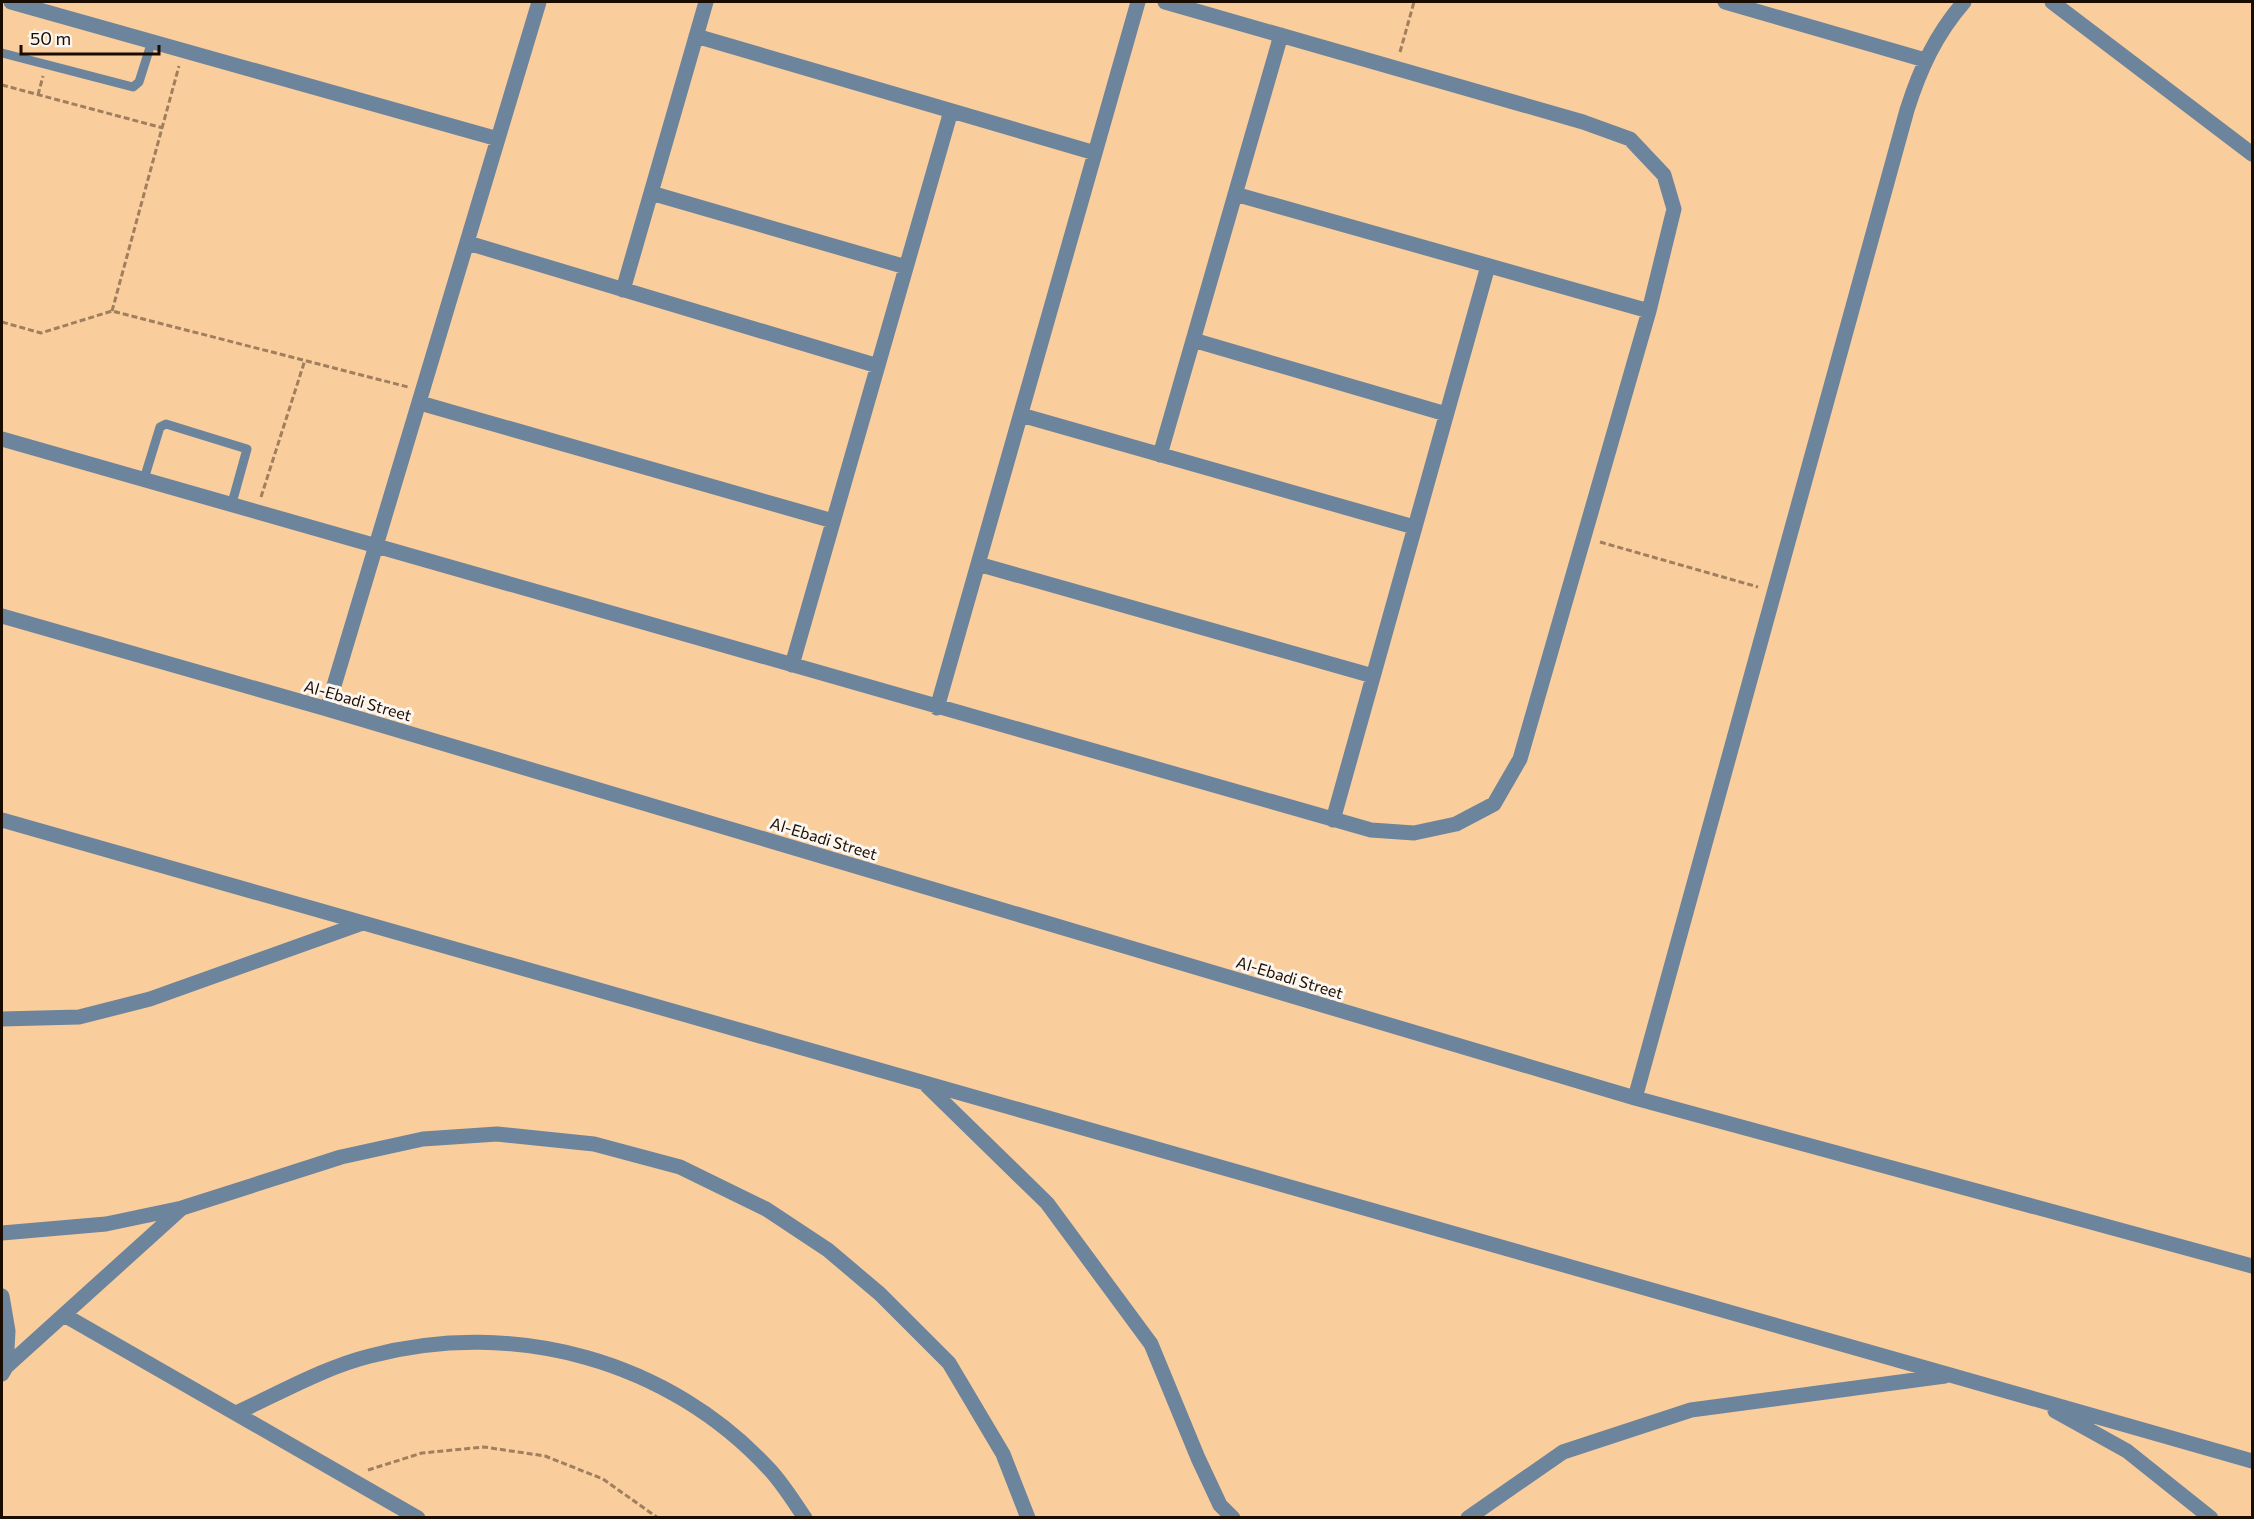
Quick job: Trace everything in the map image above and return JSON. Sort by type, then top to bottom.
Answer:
[{"type":"street","points":[[11,2],[498,139]]},
{"type":"street","points":[[327,709],[540,2]]},
{"type":"street","points":[[623,290],[706,2]]},
{"type":"street","points":[[938,708],[1138,2]]},
{"type":"street","points":[[2,439],[378,543],[938,708],[1333,820],[1371,830],[1414,833],[1456,824],[1494,804],[1520,759],[1649,311],[1674,209],[1664,175],[1630,139],[1583,122],[1165,2]]},
{"type":"street","points":[[1725,2],[1925,60]]},
{"type":"street","points":[[1635,1098],[1907,110],[1925,60],[1949,19],[1964,2]]},
{"type":"street","points":[[2052,2],[2253,154]]},
{"type":"street","points":[[1160,455],[1281,35]]},
{"type":"street","points":[[696,36],[1095,153]]},
{"type":"street","points":[[792,665],[951,111]]},
{"type":"street","points":[[651,193],[906,267]]},
{"type":"street","points":[[1235,194],[1649,311]]},
{"type":"street","points":[[468,243],[878,366]]},
{"type":"street","points":[[1333,820],[1488,266]]},
{"type":"street","points":[[1193,340],[1446,414]]},
{"type":"street","points":[[422,397],[833,521]]},
{"type":"street","points":[[1021,415],[1414,527]]},
{"type":"street","points":[[978,564],[1373,676]]},
{"type":"street","name":"Al-Ebadi Street","points":[[2,616],[327,709],[1635,1098],[2253,1266]]},
{"type":"street","points":[[2,820],[360,924],[921,1080],[2253,1461]]},
{"type":"street","points":[[2,1019],[79,1017],[140,1002],[360,924]]},
{"type":"street","points":[[921,1080],[1047,1203],[1151,1344],[1220,1505],[1233,1518]]},
{"type":"street","points":[[2,1233],[106,1224],[183,1208],[341,1157],[423,1139],[497,1134],[594,1144],[680,1167],[766,1209],[828,1250],[880,1294],[934,1347],[949,1363],[1003,1454],[1028,1518]]},
{"type":"street","points":[[4,1371],[183,1208]]},
{"type":"street","points":[[2,1296],[8,1331],[4,1371]]},
{"type":"street","points":[[64,1315],[418,1518]]},
{"type":"street","points":[[236,1413],[369,1356],[440,1342],[524,1344],[586,1355],[654,1382],[716,1421],[770,1470],[805,1518]]},
{"type":"street","points":[[1468,1518],[1563,1452],[1691,1410],[1951,1375]]},
{"type":"street","points":[[2032,1398],[2127,1451],[2211,1518]]},
{"type":"lane","points":[[2,53],[133,87],[139,82],[152,41]]},
{"type":"lane","points":[[144,479],[160,427],[166,424],[248,448],[232,503]]},
{"type":"path","points":[[1395,68],[1414,2]]},
{"type":"path","points":[[112,311],[183,50]]},
{"type":"path","points":[[38,94],[46,65]]},
{"type":"path","points":[[2,85],[163,128]]},
{"type":"path","points":[[2,321],[41,333],[112,311],[305,360],[422,397]]},
{"type":"path","points":[[256,510],[305,360]]},
{"type":"path","points":[[1584,537],[1775,591]]},
{"type":"path","points":[[348,1477],[422,1453],[484,1447],[545,1456],[603,1479],[658,1518]]}]
